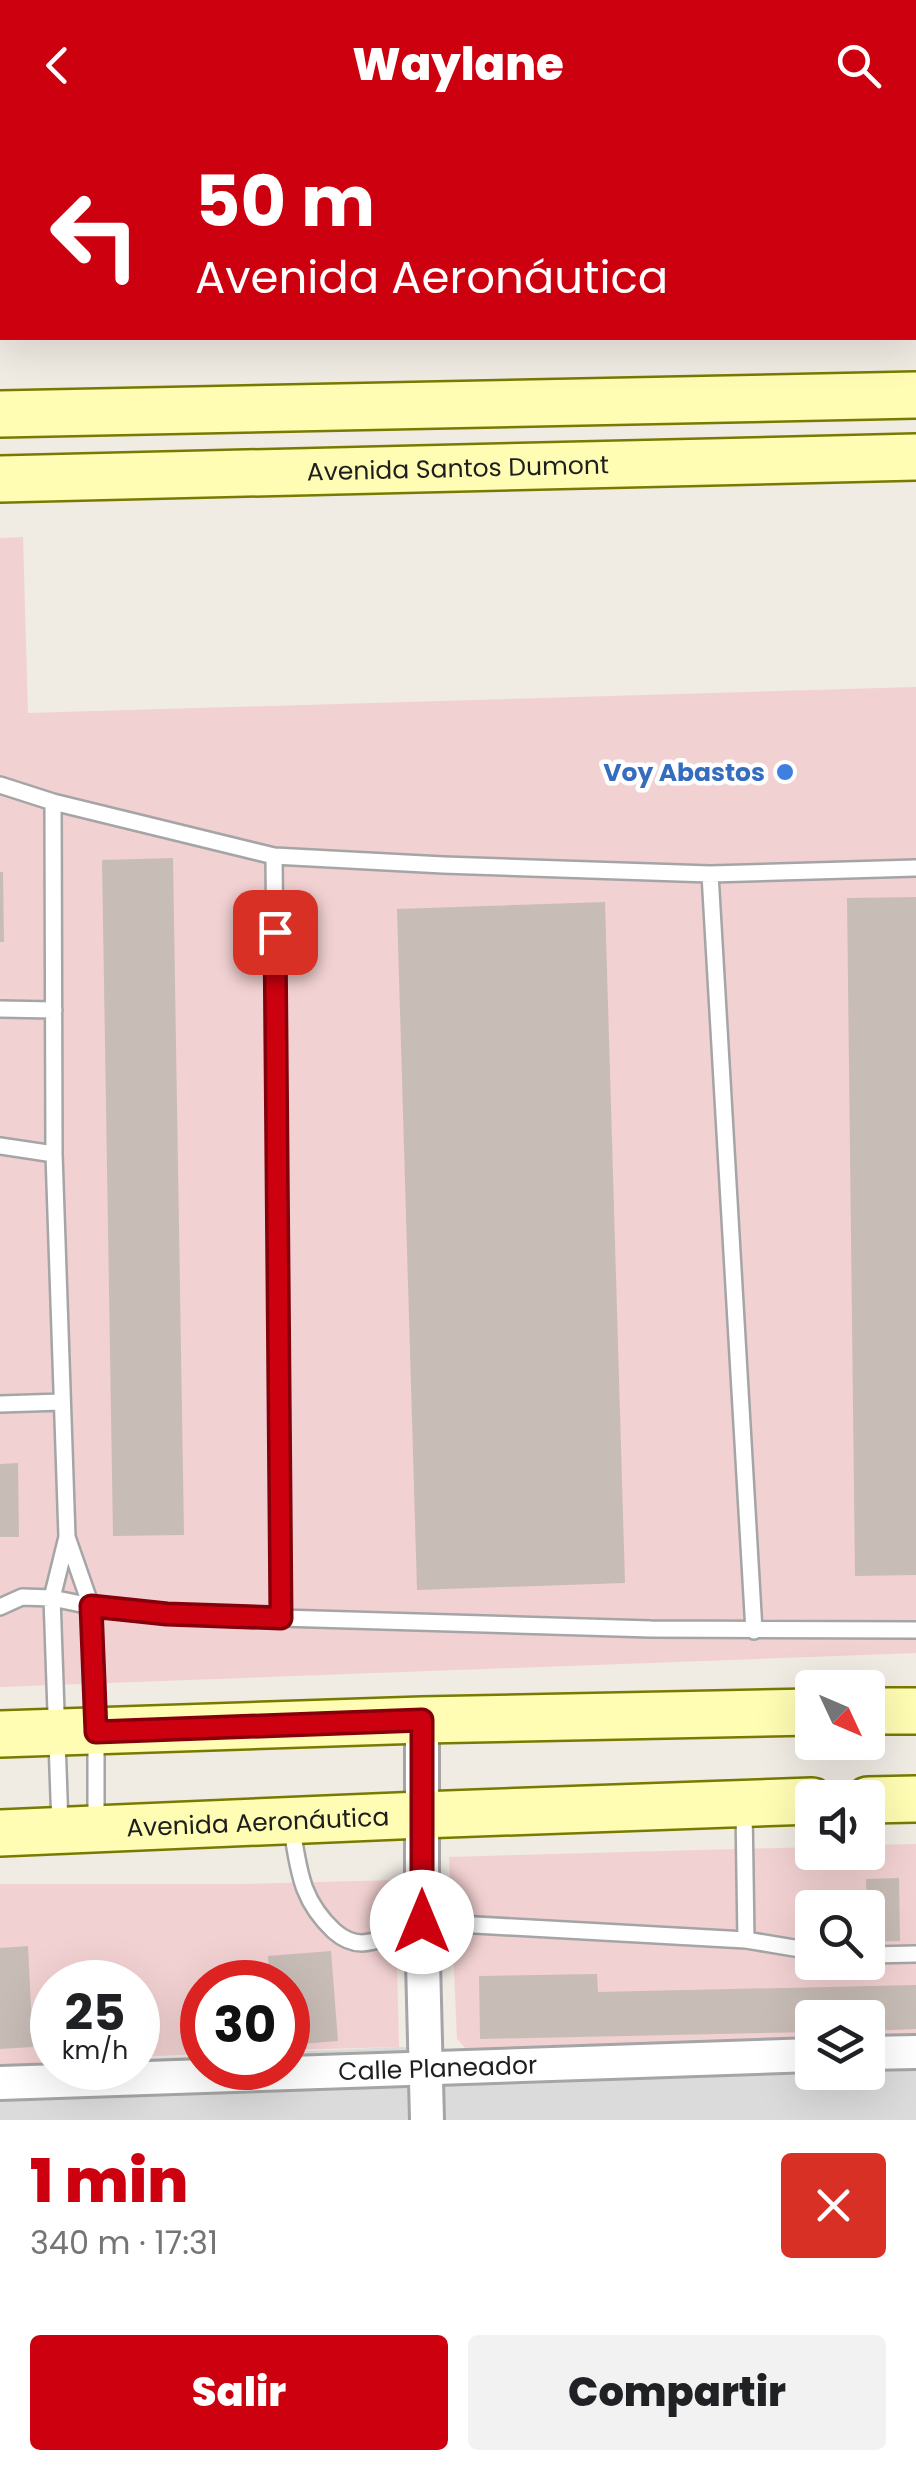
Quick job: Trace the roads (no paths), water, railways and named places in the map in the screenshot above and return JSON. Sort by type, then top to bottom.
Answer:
[{"type":"main road","points":[[0,414],[916,395]]},
{"type":"main road","name":"Avenida Santos Dumont","points":[[0,479],[916,457]]},
{"type":"main road","points":[[885,1711],[916,1711]]},
{"type":"main road","points":[[0,1734],[795,1712]]},
{"type":"main road","points":[[885,1800],[916,1799]]},
{"type":"main road","name":"Avenida Aeronáutica","points":[[0,1834],[795,1801]]},
{"type":"street","points":[[422,1720],[427,2120]]},
{"type":"street","points":[[885,2053],[916,2052]]},
{"type":"street","name":"Calle Planeador","points":[[0,2083],[795,2056]]},
{"type":"lane","points":[[0,784],[53,802],[274,856],[710,874],[916,868]]},
{"type":"lane","points":[[53,802],[54,1154],[67,1537],[52,1598],[76,1732],[78,1830]]},
{"type":"lane","points":[[274,856],[281,1618]]},
{"type":"lane","points":[[710,874],[754,1631]]},
{"type":"lane","points":[[0,1010],[54,1010]]},
{"type":"lane","points":[[0,1146],[54,1154]]},
{"type":"lane","points":[[0,1404],[62,1402]]},
{"type":"lane","points":[[67,1537],[91,1606],[76,1732],[78,1830]]},
{"type":"lane","points":[[0,1607],[22,1597],[167,1614],[754,1631],[916,1630]]},
{"type":"lane","points":[[744,1802],[746,1940]]},
{"type":"lane","points":[[290,1822],[304,1891],[322,1919],[343,1938],[360,1944],[422,1922],[746,1940],[795,1948]]},
{"type":"lane","points":[[885,1955],[916,1954]]},
{"type":"place","name":"Voy Abastos","points":[[785,772]]}]
